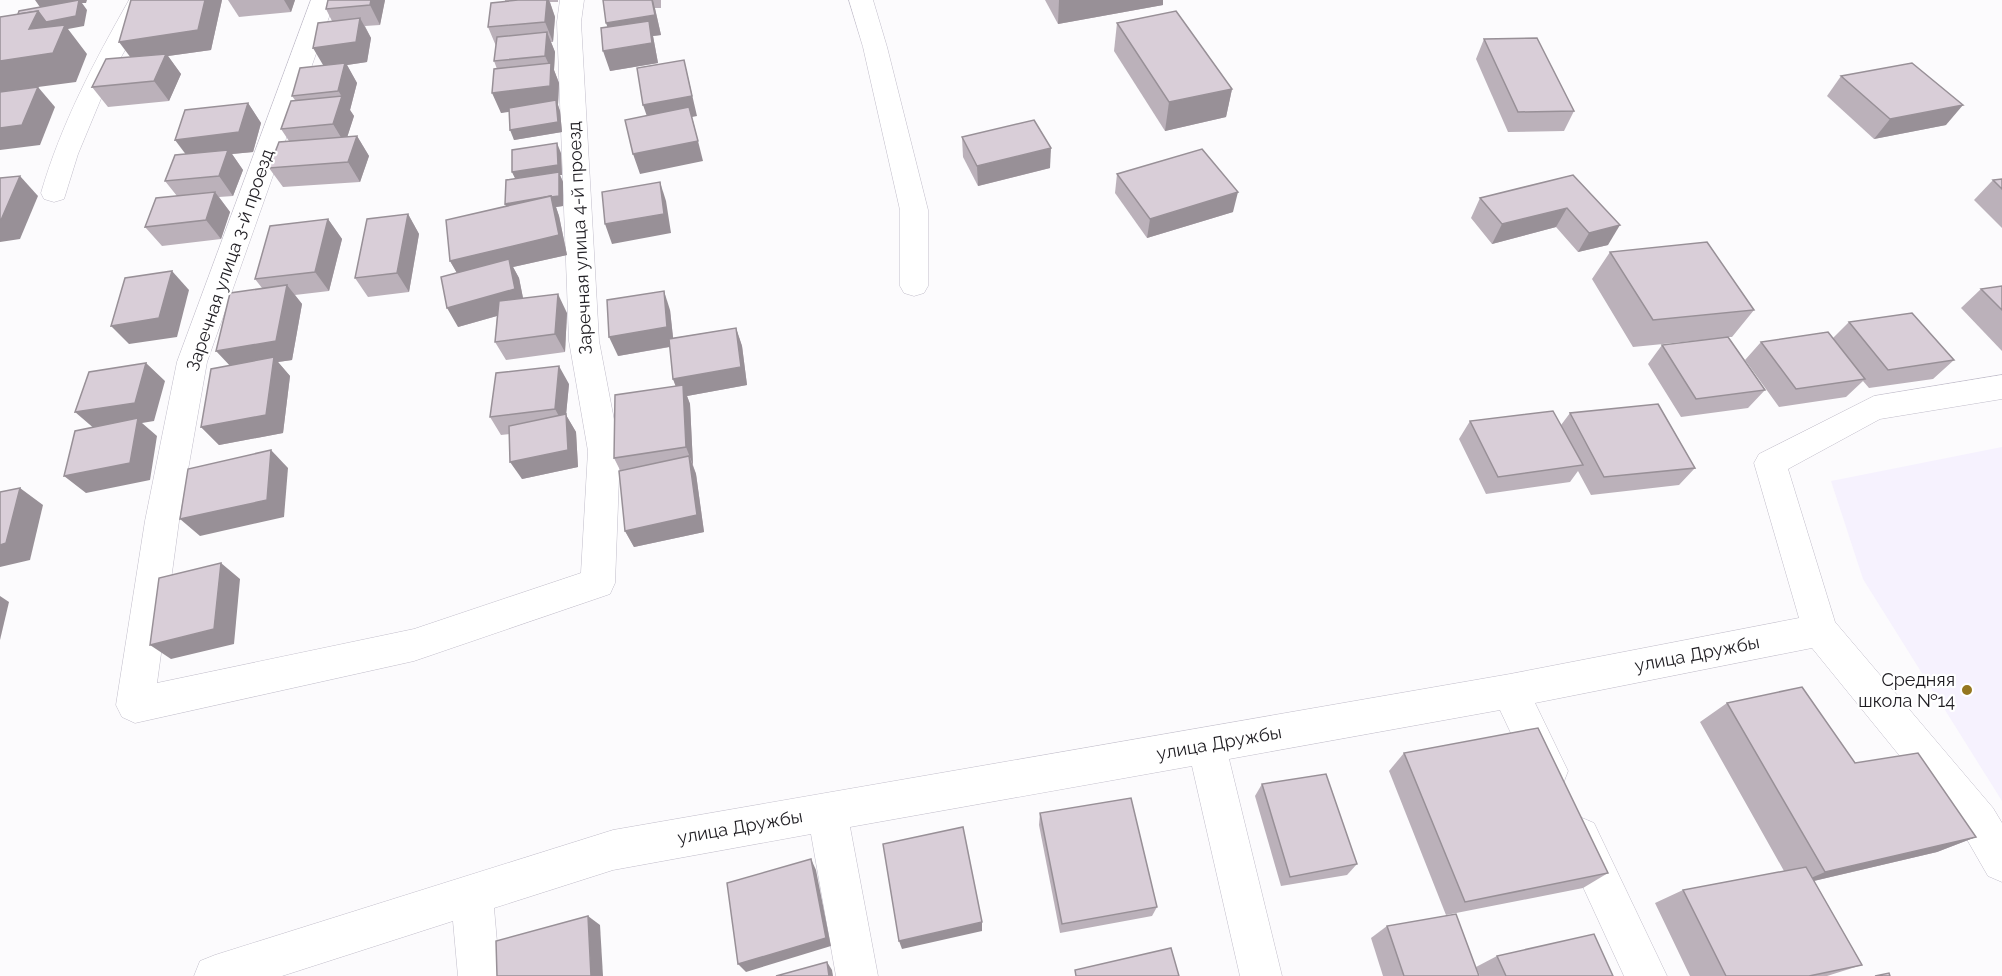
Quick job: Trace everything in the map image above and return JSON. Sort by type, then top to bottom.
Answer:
[{"type":"street","points":[[54,193],[65,154],[98,77],[141,0]]},
{"type":"street","name":"Заречная улица 3-й проезд","points":[[323,0],[192,362],[162,521],[135,705],[414,645],[598,583]]},
{"type":"street","name":"Заречная улица 4-й проезд","points":[[572,0],[569,22],[584,341],[604,452],[598,583]]},
{"type":"street","points":[[861,0],[914,210],[914,286]]},
{"type":"street","points":[[2002,387],[1875,408],[1770,464],[1820,630],[1979,822],[2002,862]]},
{"type":"street","name":"улица Дружбы","points":[[215,976],[613,850],[1510,691],[1820,630]]},
{"type":"street","points":[[1510,691],[1646,976]]},
{"type":"street","points":[[1206,745],[1261,976]]},
{"type":"street","points":[[827,812],[857,976]]},
{"type":"street","points":[[472,895],[479,976]]},
{"type":"shaded area","name":"Средняя школа №14","points":[[2002,447],[2002,801],[1863,579],[1831,481]]},
{"type":"building","points":[[79,0],[76,16],[46,22],[38,11],[18,14],[19,11]]},
{"type":"building","points":[[131,0],[205,0],[198,30],[119,42]]},
{"type":"building","points":[[328,0],[371,0],[370,5],[326,9]]},
{"type":"building","points":[[547,0],[545,22],[488,27],[491,3]]},
{"type":"building","points":[[603,0],[652,0],[655,15],[606,23]]},
{"type":"building","points":[[38,11],[29,29],[65,25],[53,53],[0,61],[0,17]]},
{"type":"building","points":[[1176,11],[1232,89],[1169,102],[1117,23]]},
{"type":"building","points":[[360,18],[356,42],[313,48],[318,23]]},
{"type":"building","points":[[649,21],[652,43],[603,51],[601,28]]},
{"type":"building","points":[[547,32],[545,56],[494,61],[497,37]]},
{"type":"building","points":[[1537,38],[1574,111],[1518,112],[1484,39]]},
{"type":"building","points":[[166,54],[154,81],[92,87],[106,59]]},
{"type":"building","points":[[684,60],[692,96],[643,105],[637,68]]},
{"type":"building","points":[[345,63],[338,91],[292,96],[300,68]]},
{"type":"building","points":[[551,63],[550,86],[492,93],[494,69]]},
{"type":"building","points":[[1912,63],[1963,105],[1890,119],[1841,76]]},
{"type":"building","points":[[38,87],[22,125],[0,128],[0,92]]},
{"type":"building","points":[[342,96],[333,124],[281,129],[291,101]]},
{"type":"building","points":[[556,100],[558,122],[510,130],[509,108]]},
{"type":"building","points":[[248,103],[239,132],[175,140],[185,110]]},
{"type":"building","points":[[689,107],[698,141],[633,154],[625,120]]},
{"type":"building","points":[[1034,120],[1051,148],[977,166],[962,137]]},
{"type":"building","points":[[357,136],[348,162],[269,168],[279,142]]},
{"type":"building","points":[[557,143],[558,165],[512,172],[512,150]]},
{"type":"building","points":[[1202,149],[1238,192],[1150,219],[1117,174]]},
{"type":"building","points":[[228,150],[219,176],[165,181],[175,155]]},
{"type":"building","points":[[559,172],[559,196],[505,204],[506,180]]},
{"type":"building","points":[[1573,175],[1620,225],[1589,233],[1567,208],[1502,224],[1480,198]]},
{"type":"building","points":[[20,176],[1,220],[0,220],[0,178]]},
{"type":"building","points":[[2002,179],[2002,189],[1993,180]]},
{"type":"building","points":[[660,182],[664,214],[605,224],[602,192]]},
{"type":"building","points":[[215,192],[206,220],[145,227],[156,198]]},
{"type":"building","points":[[551,196],[559,235],[450,261],[446,220]]},
{"type":"building","points":[[408,214],[397,273],[355,278],[367,219]]},
{"type":"building","points":[[328,219],[315,272],[255,279],[270,226]]},
{"type":"building","points":[[1707,242],[1754,310],[1653,320],[1610,252]]},
{"type":"building","points":[[509,259],[515,289],[447,308],[441,277]]},
{"type":"building","points":[[172,271],[159,318],[111,326],[125,278]]},
{"type":"building","points":[[287,285],[276,341],[216,351],[230,293]]},
{"type":"building","points":[[2002,286],[2002,310],[1981,289]]},
{"type":"building","points":[[664,291],[667,327],[609,337],[607,300]]},
{"type":"building","points":[[558,294],[555,334],[495,342],[499,301]]},
{"type":"building","points":[[1912,313],[1954,360],[1888,370],[1849,322]]},
{"type":"building","points":[[736,328],[741,367],[673,379],[669,339]]},
{"type":"building","points":[[1828,332],[1865,379],[1796,389],[1761,342]]},
{"type":"building","points":[[1728,337],[1765,390],[1696,399],[1662,345]]},
{"type":"building","points":[[274,357],[266,415],[201,427],[211,369]]},
{"type":"building","points":[[146,363],[135,403],[75,412],[89,372]]},
{"type":"building","points":[[559,366],[555,409],[490,417],[496,373]]},
{"type":"building","points":[[683,385],[686,447],[614,458],[615,395]]},
{"type":"building","points":[[1658,404],[1695,468],[1604,477],[1570,413]]},
{"type":"building","points":[[1553,411],[1583,465],[1498,477],[1470,421]]},
{"type":"building","points":[[566,414],[568,450],[510,462],[509,426]]},
{"type":"building","points":[[138,418],[130,463],[64,476],[75,431]]},
{"type":"building","points":[[271,450],[267,500],[180,519],[188,469]]},
{"type":"building","points":[[689,456],[697,515],[625,531],[619,471]]},
{"type":"building","points":[[20,488],[6,543],[0,545],[0,492]]},
{"type":"building","points":[[221,563],[214,629],[150,645],[159,578]]},
{"type":"building","points":[[1802,687],[1855,763],[1918,753],[1976,837],[1825,872],[1727,703]]},
{"type":"building","points":[[1538,728],[1608,873],[1465,902],[1404,753]]},
{"type":"building","points":[[1326,774],[1357,864],[1290,877],[1262,784]]},
{"type":"building","points":[[1131,798],[1157,907],[1062,924],[1040,813]]},
{"type":"building","points":[[963,827],[982,922],[899,941],[883,844]]},
{"type":"building","points":[[811,859],[826,938],[738,964],[727,883]]},
{"type":"building","points":[[1806,867],[1862,965],[1809,976],[1726,976],[1683,890]]},
{"type":"building","points":[[1456,914],[1479,976],[1404,976],[1387,926]]},
{"type":"building","points":[[588,916],[591,976],[497,976],[496,941]]},
{"type":"building","points":[[1594,934],[1613,976],[1506,976],[1497,956]]},
{"type":"building","points":[[1171,948],[1179,976],[1076,976],[1075,970]]},
{"type":"building","points":[[827,962],[829,976],[776,976]]},
{"type":"place","name":"Средняя школа №14","points":[[1967,690]]}]
